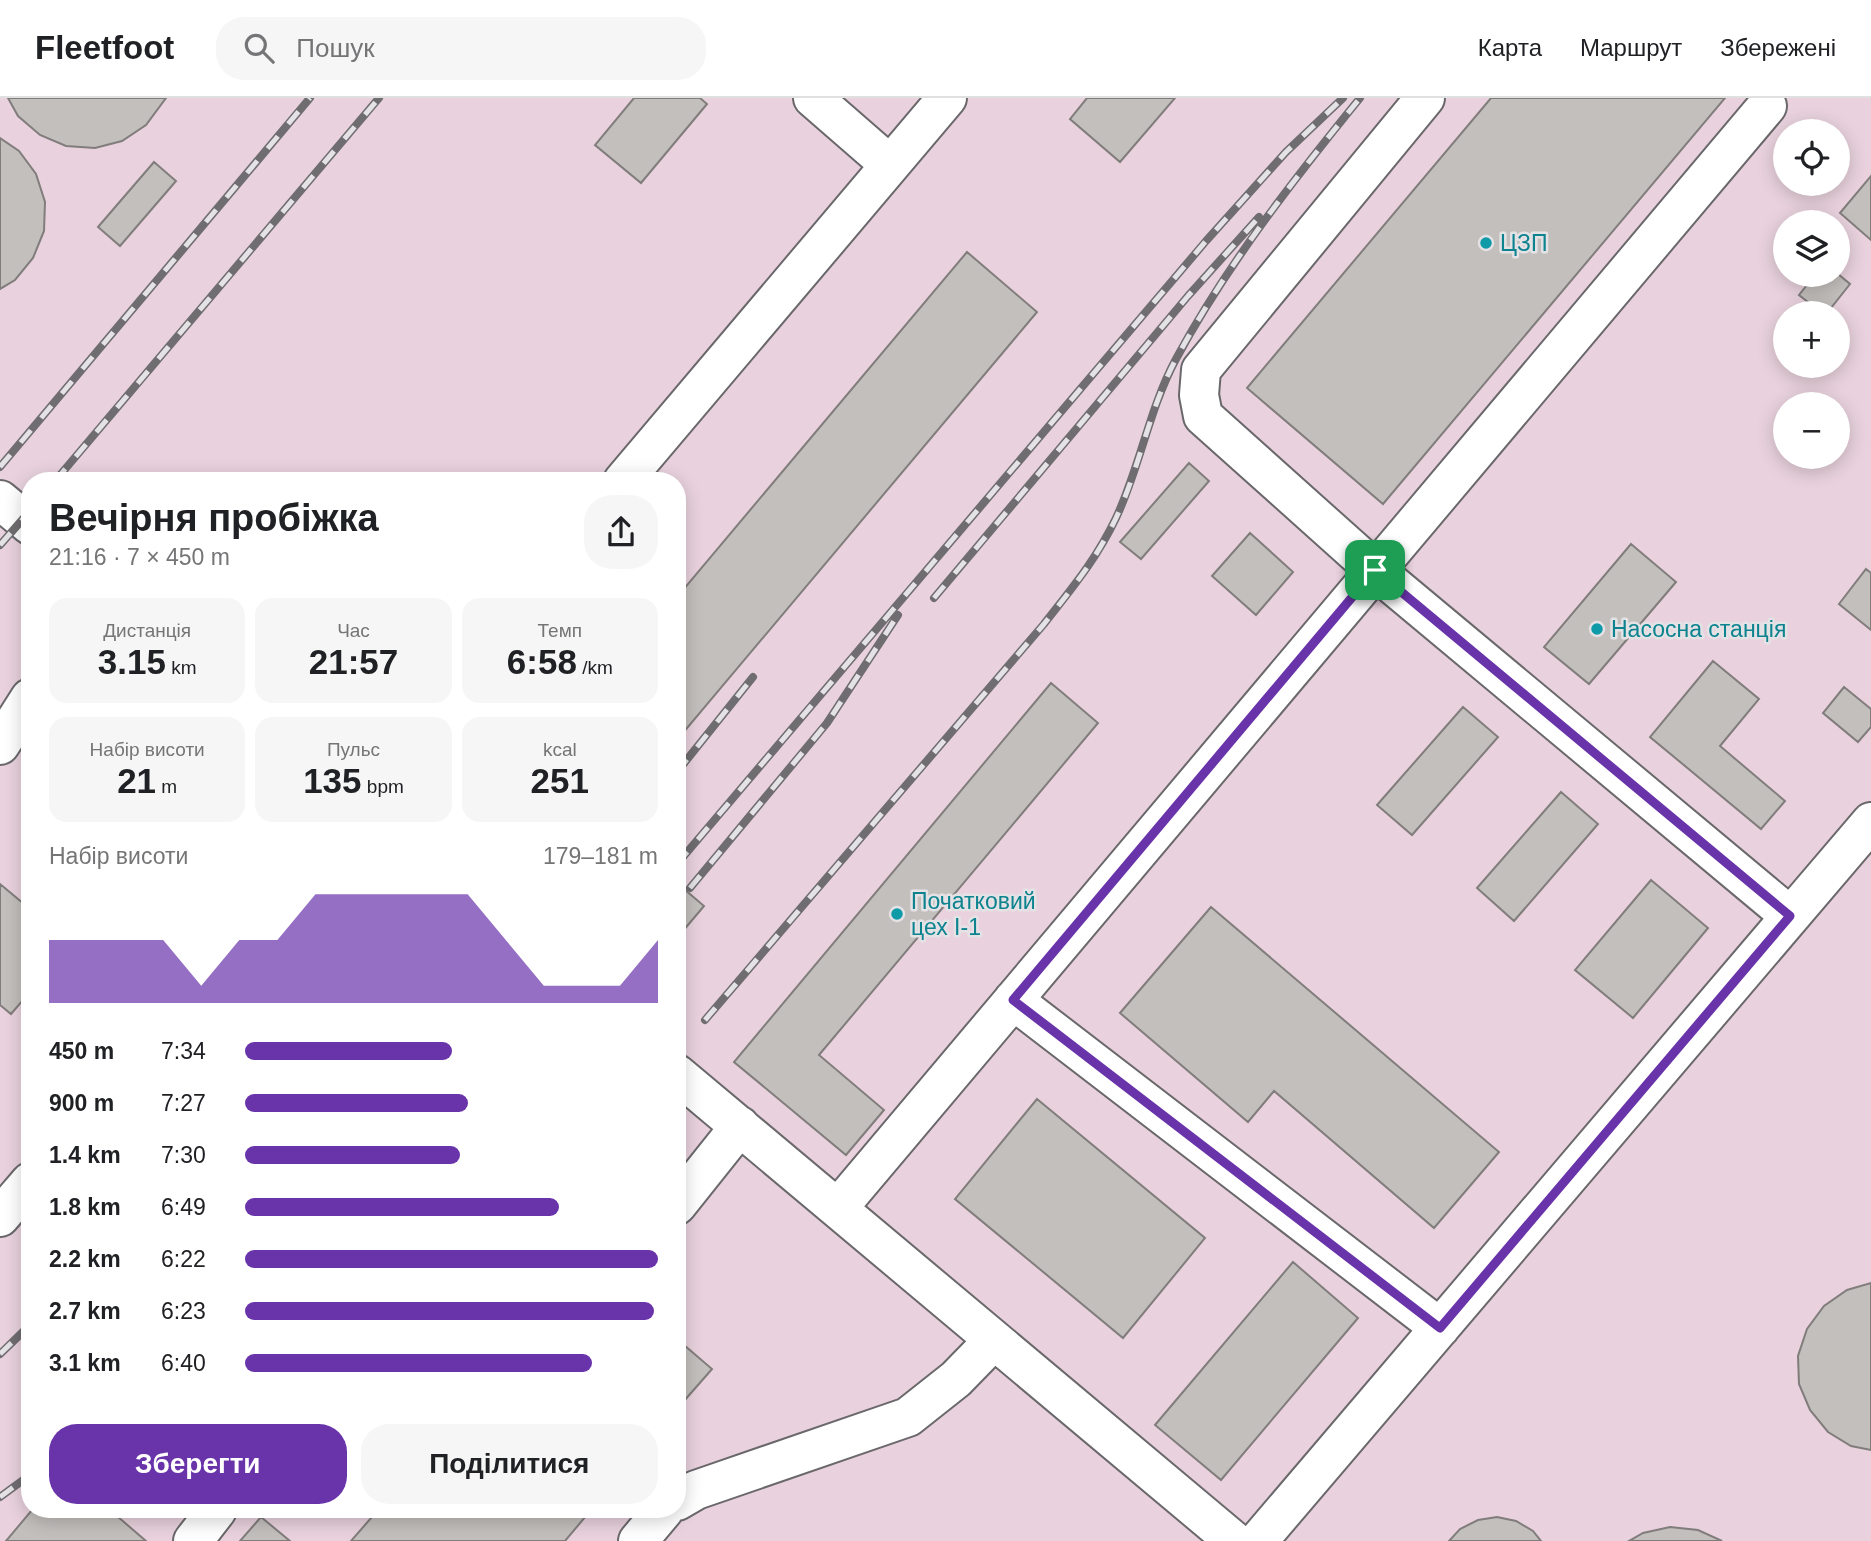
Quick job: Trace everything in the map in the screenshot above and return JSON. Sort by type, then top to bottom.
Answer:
[{"type":"lane","points":[[813,98],[890,165]]},
{"type":"lane","points":[[631,472],[947,98]]},
{"type":"lane","points":[[1425,98],[1202,370],[1199,395],[1203,415],[1375,570],[1790,916]]},
{"type":"lane","points":[[838,1208],[1767,106]]},
{"type":"lane","points":[[0,500],[21,518]]},
{"type":"lane","points":[[0,745],[21,712]]},
{"type":"lane","points":[[1258,1541],[1871,822]]},
{"type":"lane","points":[[1013,1000],[1440,1328]]},
{"type":"lane","points":[[686,1081],[1234,1541]]},
{"type":"lane","points":[[686,1194],[740,1126]]},
{"type":"lane","points":[[0,1217],[21,1192]]},
{"type":"lane","points":[[686,1496],[696,1490],[908,1417],[956,1379],[995,1340]]},
{"type":"lane","points":[[193,1541],[211,1518]]},
{"type":"lane","points":[[638,1541],[657,1518]]},
{"type":"shaded area","points":[[0,98],[1871,98],[1871,1541],[0,1541]]},
{"type":"building","points":[[8,98],[166,98],[146,125],[122,141],[95,148],[66,146],[40,135],[18,116]]},
{"type":"building","points":[[634,98],[700,98],[707,104],[641,183],[595,145]]},
{"type":"building","points":[[1087,98],[1175,98],[1120,162],[1070,119]]},
{"type":"building","name":"ЦЗП","points":[[1491,98],[1725,98],[1383,504],[1247,388]]},
{"type":"building","points":[[0,138],[19,151],[36,174],[45,202],[44,231],[33,258],[15,280],[0,289]]},
{"type":"building","points":[[154,162],[176,181],[120,246],[98,227]]},
{"type":"building","points":[[1871,176],[1871,240],[1850,222],[1850,210],[1843,210]]},
{"type":"building","points":[[967,252],[1037,312],[686,729],[686,586]]},
{"type":"building","points":[[1805,287],[1848,287],[1837,301],[1807,301],[1799,295]]},
{"type":"building","points":[[1189,463],[1209,481],[1141,559],[1120,542]]},
{"type":"building","points":[[1250,533],[1293,572],[1256,615],[1212,576]]},
{"type":"building","name":"Насосна станція","points":[[1631,544],[1676,582],[1589,684],[1544,647]]},
{"type":"building","points":[[1866,569],[1871,573],[1871,630],[1839,604]]},
{"type":"building","points":[[1713,661],[1759,699],[1720,746],[1785,801],[1761,829],[1650,737]]},
{"type":"building","name":"Початковий цех І-1","points":[[1051,683],[1098,723],[819,1055],[884,1110],[846,1155],[734,1062]]},
{"type":"building","points":[[1844,687],[1871,709],[1871,727],[1858,742],[1823,713]]},
{"type":"building","points":[[1463,707],[1498,737],[1412,835],[1377,805]]},
{"type":"building","points":[[1561,792],[1598,824],[1514,921],[1477,888]]},
{"type":"building","points":[[1651,880],[1708,928],[1633,1018],[1575,970]]},
{"type":"building","points":[[0,884],[21,902],[21,1002],[11,1014],[0,1005]]},
{"type":"building","points":[[686,891],[704,906],[686,927]]},
{"type":"building","points":[[1211,907],[1499,1152],[1434,1228],[1274,1091],[1248,1122],[1120,1013]]},
{"type":"building","points":[[1037,1099],[1205,1238],[1123,1338],[955,1199]]},
{"type":"building","points":[[1293,1262],[1358,1318],[1221,1480],[1155,1425]]},
{"type":"building","points":[[1871,1283],[1871,1450],[1851,1446],[1828,1432],[1810,1410],[1799,1384],[1798,1356],[1807,1329],[1824,1306],[1847,1290]]},
{"type":"building","points":[[686,1347],[712,1369],[686,1399]]},
{"type":"building","points":[[1497,1517],[1516,1521],[1533,1531],[1541,1541],[1449,1541],[1460,1529],[1478,1520]]},
{"type":"building","points":[[25,1518],[119,1518],[146,1541],[6,1541]]},
{"type":"building","points":[[262,1518],[290,1541],[240,1541]]},
{"type":"building","points":[[371,1518],[584,1518],[565,1541],[351,1541]]},
{"type":"building","points":[[1670,1527],[1698,1530],[1722,1541],[1629,1541],[1643,1533]]},
{"type":"railway","points":[[0,467],[310,98]]},
{"type":"railway","points":[[63,472],[379,98]]},
{"type":"railway","points":[[686,853],[1206,241],[1286,152],[1343,98]]},
{"type":"railway","points":[[705,1020],[1044,624],[1083,573],[1116,518],[1167,378],[1196,324],[1262,224],[1360,98]]},
{"type":"railway","points":[[934,598],[1188,296],[1259,217]]},
{"type":"railway","points":[[0,545],[21,521]]},
{"type":"railway","points":[[690,888],[827,723],[898,615]]},
{"type":"railway","points":[[686,761],[753,677]]},
{"type":"railway","points":[[0,1354],[21,1334]]},
{"type":"railway","points":[[0,1497],[21,1482]]},
{"type":"place","name":"ЦЗП","points":[[1486,243]]},
{"type":"place","name":"Насосна станція","points":[[1597,629]]},
{"type":"place","name":"Початковий цех І-1","points":[[897,914]]},
{"type":"route","points":[[1375,570],[1790,916],[1440,1328],[1013,1000],[1375,570]]}]
